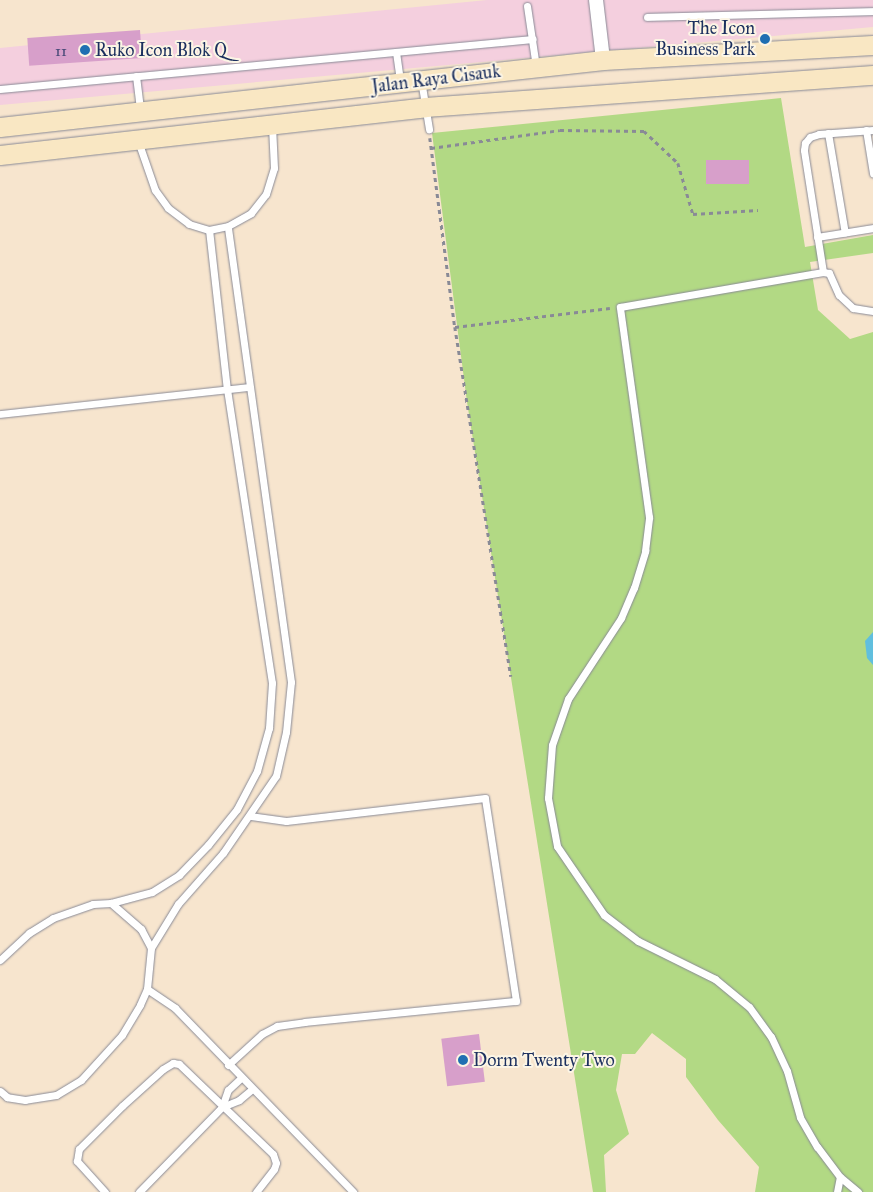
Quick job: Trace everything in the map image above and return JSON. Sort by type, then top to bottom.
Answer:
[{"type":"main road","name":"Jalan Raya Cisauk","points":[[0,127],[603,60],[873,44]]},
{"type":"main road","name":"Jalan Raya Cisauk","points":[[0,155],[425,107],[873,75]]},
{"type":"street","points":[[596,0],[603,60]]},
{"type":"lane","points":[[528,6],[536,67]]},
{"type":"lane","points":[[647,17],[873,10]]},
{"type":"lane","points":[[0,89],[533,39]]},
{"type":"lane","points":[[396,52],[400,83]]},
{"type":"lane","points":[[136,76],[140,110]]},
{"type":"lane","points":[[421,80],[429,129]]},
{"type":"lane","points":[[137,139],[154,190],[168,208],[189,224],[208,230],[228,226],[251,214],[266,194],[274,168],[272,125]]},
{"type":"lane","points":[[823,272],[804,150],[805,143],[810,137],[828,133],[870,130],[873,173]]},
{"type":"lane","points":[[828,133],[845,233]]},
{"type":"lane","points":[[0,1091],[4,1098],[25,1100],[56,1095],[81,1080],[122,1035],[147,989],[151,948],[178,904],[223,853],[276,776],[286,732],[290,682],[228,226]]},
{"type":"lane","points":[[817,237],[873,228]]},
{"type":"lane","points":[[0,960],[28,933],[53,918],[93,904],[111,903],[152,892],[179,875],[208,845],[237,809],[257,771],[269,728],[272,683],[227,390],[208,230]]},
{"type":"lane","points":[[858,1192],[840,1177],[817,1147],[800,1117],[787,1072],[771,1037],[749,1007],[715,979],[638,941],[604,915],[557,846],[548,798],[552,745],[568,699],[621,618],[634,588],[645,550],[650,517],[620,306],[823,272],[830,273],[839,295],[852,308],[873,311]]},
{"type":"lane","points":[[0,414],[249,387]]},
{"type":"lane","points":[[228,1065],[262,1034],[277,1026],[516,1001],[485,798],[286,821],[249,816]]},
{"type":"lane","points":[[111,903],[141,929],[151,948]]},
{"type":"lane","points":[[147,989],[175,1008],[228,1065],[354,1192]]},
{"type":"lane","points":[[105,1192],[77,1161],[79,1149],[122,1106],[168,1065],[179,1064],[273,1154],[276,1163],[274,1168],[256,1192]]},
{"type":"lane","points":[[222,1107],[228,1090],[241,1078]]},
{"type":"lane","points":[[139,1192],[222,1107],[239,1100],[252,1089]]},
{"type":"lane","points":[[837,1192],[840,1177]]},
{"type":"path","points":[[429,129],[456,327],[511,677]]},
{"type":"path","points":[[431,148],[560,130],[644,131],[678,164],[693,214],[758,210]]},
{"type":"path","points":[[456,327],[620,306]]},
{"type":"shaded area","name":"The Icon Business Park","points":[[487,0],[873,0],[873,27],[0,105],[0,48]]},
{"type":"green space","points":[[781,98],[805,247],[873,235],[873,253],[810,262],[818,310],[850,339],[873,332],[873,1192],[755,1192],[759,1167],[718,1120],[686,1077],[686,1059],[652,1033],[635,1054],[622,1054],[616,1090],[629,1134],[604,1155],[606,1192],[593,1192],[467,402],[432,133]]},
{"type":"water","points":[[873,632],[873,665],[867,658],[865,641]]},
{"type":"building","name":"Ruko Icon Blok Q","points":[[140,30],[142,58],[29,66],[27,38]]},
{"type":"building","points":[[706,160],[749,160],[749,184],[706,184]]},
{"type":"building","name":"Dorm Twenty Two","points":[[479,1034],[485,1082],[447,1086],[441,1039]]},
{"type":"place","name":"The Icon Business Park","points":[[765,39]]},
{"type":"place","name":"Ruko Icon Blok Q","points":[[85,50]]},
{"type":"place","name":"Dorm Twenty Two","points":[[463,1060]]}]
